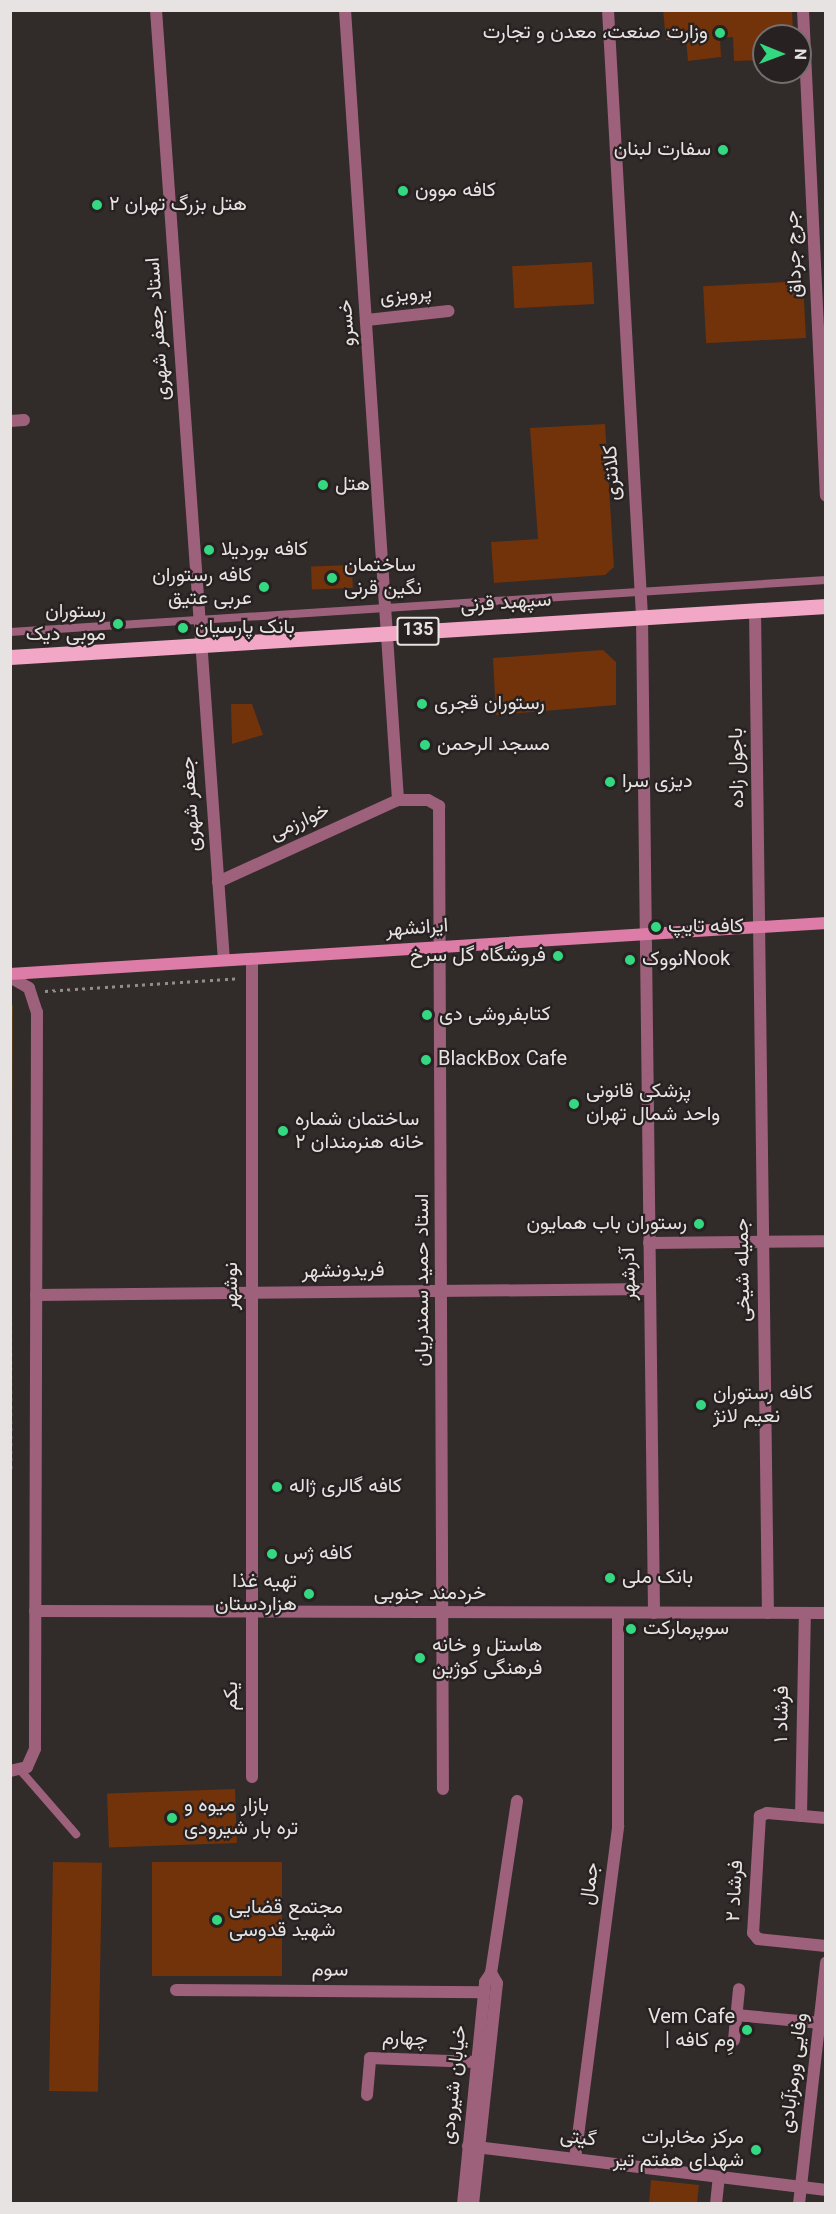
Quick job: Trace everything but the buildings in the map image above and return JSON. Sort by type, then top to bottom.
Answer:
[{"type":"main road","name":"سپهبد قرنی","points":[[10,657],[825,606]]},
{"type":"main road","name":"ایرانشهر","points":[[10,975],[825,923]]},
{"type":"street","name":"استاد جعفر شهری","points":[[156,10],[200,645]]},
{"type":"street","name":"خسرو","points":[[345,10],[390,633],[398,800]]},
{"type":"street","name":"کلانتری","points":[[608,10],[642,616],[646,934]]},
{"type":"street","name":"جرج جرداق","points":[[803,10],[825,495]]},
{"type":"street","name":"پرویزی","points":[[367,320],[449,311]]},
{"type":"street","points":[[10,421],[24,420]]},
{"type":"street","name":"باجول زاده","points":[[755,610],[759,927]]},
{"type":"street","name":"جعفر شهری","points":[[200,645],[224,960]]},
{"type":"street","name":"خوارزمی","points":[[218,882],[398,800]]},
{"type":"street","name":"استاد حمید سمندریان","points":[[398,800],[428,800],[439,806],[443,1789]]},
{"type":"street","name":"جمیله شیخی","points":[[759,927],[768,1613]]},
{"type":"street","name":"آذرشهر","points":[[646,934],[654,1613]]},
{"type":"street","name":"نوشهر","points":[[252,959],[252,1614]]},
{"type":"street","points":[[10,975],[31,992],[37,1012],[35,1749],[30,1764],[16,1771]]},
{"type":"street","points":[[650,1243],[825,1240]]},
{"type":"street","name":"فریدونشهر","points":[[36,1295],[650,1289]]},
{"type":"street","name":"خردمند جنوبی","points":[[35,1611],[252,1614],[825,1613]]},
{"type":"street","name":"جمال","points":[[575,2159],[618,1826],[618,1613]]},
{"type":"street","name":"فرشاد ۱","points":[[801,1816],[805,1613]]},
{"type":"street","name":"یکم","points":[[252,1614],[252,1778]]},
{"type":"street","name":"خیابان شیرودی","points":[[473,2204],[476,2062],[484,1992],[491,1973],[517,1801]]},
{"type":"street","name":"فرشاد ۲","points":[[801,1816],[767,1813],[760,1816],[753,1933],[758,1939],[825,1946]]},
{"type":"street","points":[[801,1816],[825,1818]]},
{"type":"street","name":"وفایی ورمزآبادی","points":[[799,2204],[821,2023],[825,1963]]},
{"type":"street","name":"خیابان شیرودی","points":[[463,2204],[474,2147],[497,1983],[491,1973]]},
{"type":"street","points":[[734,2040],[739,1989]]},
{"type":"street","name":"سوم","points":[[176,1990],[484,1992]]},
{"type":"street","points":[[736,2015],[821,2023]]},
{"type":"street","name":"چهارم","points":[[367,2095],[370,2058],[476,2062]]},
{"type":"street","name":"گیتی","points":[[474,2147],[825,2190]]},
{"type":"street","points":[[716,2204],[719,2176]]},
{"type":"lane","points":[[10,632],[825,580]]},
{"type":"lane","points":[[16,1771],[76,1834]]},
{"type":"path","points":[[31,992],[252,977]]},
{"type":"path","points":[[10,1008],[11,1469]]},
{"type":"shaded area","points":[[10,1005],[13,1005],[11,1358],[10,1358]]},
{"type":"place","name":"وزارت صنعت، معدن و تجارت","points":[[720,33]]},
{"type":"place","name":"سفارت لبنان","points":[[723,150]]},
{"type":"place","name":"کافه موون","points":[[403,191]]},
{"type":"place","name":"هتل بزرگ تهران ۲","points":[[97,205]]},
{"type":"place","name":"هتل","points":[[323,485]]},
{"type":"place","name":"کافه بوردیلا","points":[[209,550]]},
{"type":"place","name":"ساختمان نگین قرنی","points":[[332,578]]},
{"type":"place","name":"کافه رستوران عربی عتیق","points":[[264,587]]},
{"type":"place","name":"رستوران موبی دیک","points":[[118,624]]},
{"type":"place","name":"بانک پارسیان","points":[[183,628]]},
{"type":"place","name":"رستوران قجری","points":[[422,704]]},
{"type":"place","name":"مسجد الرحمن","points":[[425,745]]},
{"type":"place","name":"دیزی سرا","points":[[610,782]]},
{"type":"place","name":"کافه تایپ","points":[[656,927]]},
{"type":"place","name":"فروشگاه گل سرخ","points":[[558,956]]},
{"type":"place","name":"نووکNook","points":[[630,960]]},
{"type":"place","name":"کتابفروشی دی","points":[[427,1015]]},
{"type":"place","name":"BlackBox Cafe","points":[[426,1060]]},
{"type":"place","name":"پزشکی قانونی واحد شمال تهران","points":[[574,1104]]},
{"type":"place","name":"ساختمان شماره ۲ خانه هنرمندان","points":[[283,1131]]},
{"type":"place","name":"رستوران باب همایون","points":[[699,1224]]},
{"type":"place","name":"کافه رستوران نعیم لانژ","points":[[701,1405]]},
{"type":"place","name":"کافه گالری ژاله","points":[[277,1487]]},
{"type":"place","name":"کافه ژس","points":[[272,1554]]},
{"type":"place","name":"بانک ملی","points":[[610,1578]]},
{"type":"place","name":"تهیه غذا هزاردستان","points":[[309,1594]]},
{"type":"place","name":"سوپرمارکت","points":[[631,1629]]},
{"type":"place","name":"هاستل و خانه فرهنگی کوژین","points":[[420,1658]]},
{"type":"place","name":"بازار میوه و تره بار شیرودی","points":[[172,1818]]},
{"type":"place","name":"مجتمع قضایی شهید قدوسی","points":[[217,1920]]},
{"type":"place","name":"Vem Cafe | وِم کافه","points":[[747,2030]]},
{"type":"place","name":"مرکز مخابرات شهدای هفتم تیر","points":[[756,2150]]}]
